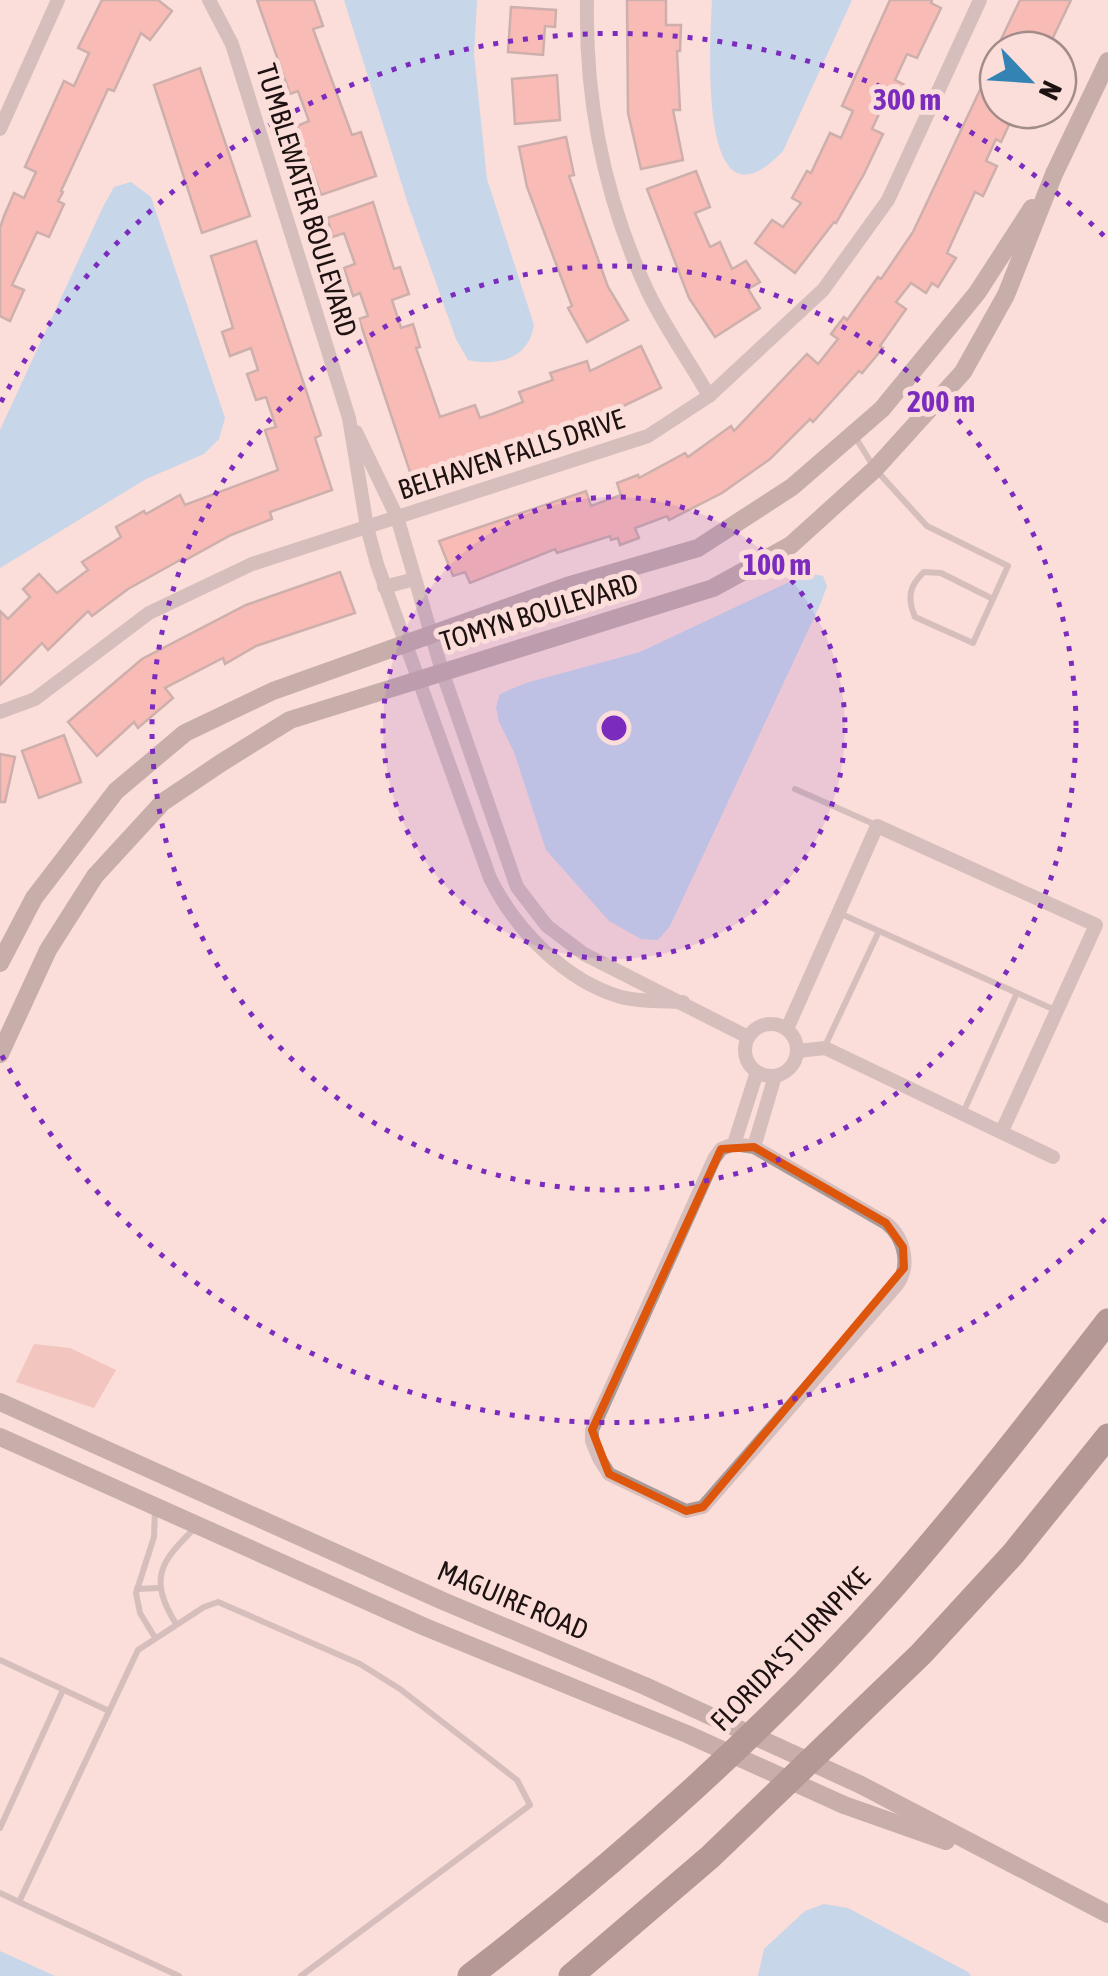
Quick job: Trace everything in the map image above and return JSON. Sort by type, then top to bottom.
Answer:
[{"type":"highway","name":"FLORIDA'S TURNPIKE","points":[[470,1976],[545,1918],[676,1804],[800,1684],[886,1594],[996,1466],[1108,1320]]},
{"type":"highway","points":[[572,1976],[710,1856],[921,1654],[1013,1554],[1108,1436]]},
{"type":"street","points":[[0,129],[58,0]]},
{"type":"street","name":"TUMBLEWATER BOULEVARD","points":[[209,0],[232,44],[349,418],[367,526],[384,587],[499,896],[531,936],[577,976],[624,998],[683,1002]]},
{"type":"street","points":[[588,0],[593,109],[610,196],[648,292],[709,396]]},
{"type":"street","name":"BELHAVEN FALLS DRIVE","points":[[0,712],[35,699],[149,612],[252,564],[648,436],[709,396],[823,290],[888,200],[980,0]]},
{"type":"street","name":"TOMYN BOULEVARD","points":[[0,1054],[48,950],[96,876],[164,802],[290,720],[714,588],[791,545],[875,470],[963,372],[1006,295],[1054,174],[1108,61]]},
{"type":"street","name":"TOMYN BOULEVARD","points":[[0,963],[34,898],[116,791],[185,734],[273,691],[567,586],[698,548],[792,487],[882,409],[977,292],[1054,174]]},
{"type":"street","name":"TUMBLEWATER BOULEVARD","points":[[349,418],[397,517],[442,671],[517,887],[547,926],[584,954],[748,1037]]},
{"type":"street","points":[[384,587],[415,578]]},
{"type":"street","points":[[787,1029],[877,826],[1102,927],[1056,1011],[1002,1131]]},
{"type":"street","points":[[499,896],[517,887]]},
{"type":"street","points":[[762,1025],[787,1029],[798,1051],[792,1067],[775,1076],[756,1072],[745,1054],[748,1037],[762,1025]]},
{"type":"street","points":[[798,1051],[825,1048],[1053,1157]]},
{"type":"street","points":[[734,1144],[756,1072]]},
{"type":"street","points":[[754,1147],[775,1076]]},
{"type":"street","points":[[734,1144],[754,1147],[896,1230],[903,1247],[904,1268],[896,1286],[704,1507],[686,1511],[609,1474],[592,1441],[592,1430],[714,1160],[721,1149],[734,1144]]},
{"type":"street","name":"MAGUIRE ROAD","points":[[0,1402],[861,1786],[1108,1914]]},
{"type":"street","name":"MAGUIRE ROAD","points":[[0,1437],[424,1627],[687,1734],[844,1805],[999,1860]]},
{"type":"lane","points":[[854,434],[875,470],[927,526],[1008,566],[973,642],[915,618],[909,602],[912,583],[924,572],[940,573],[993,598]]},
{"type":"lane","points":[[795,789],[877,826]]},
{"type":"lane","points":[[838,912],[1056,1011]]},
{"type":"lane","points":[[825,1048],[879,931]]},
{"type":"lane","points":[[963,1112],[1017,993]]},
{"type":"lane","points":[[154,1636],[140,1613],[137,1589],[154,1536],[155,1506]]},
{"type":"lane","points":[[176,1624],[160,1598],[160,1573],[176,1546],[197,1525]]},
{"type":"lane","points":[[137,1589],[160,1588]]},
{"type":"lane","points":[[20,1902],[138,1650],[154,1636],[218,1602],[360,1664],[400,1689],[517,1780],[530,1806],[302,1976]]},
{"type":"lane","points":[[0,1660],[109,1711]]},
{"type":"lane","points":[[0,1828],[63,1690]]},
{"type":"lane","points":[[0,1893],[179,1976]]},
{"type":"highlighted area","points":[[754,1147],[886,1223],[903,1247],[904,1268],[703,1507],[686,1511],[609,1474],[592,1430],[721,1149]]},
{"type":"shaded area","points":[[34,1344],[70,1348],[116,1370],[94,1408],[16,1382]]},
{"type":"water","points":[[344,0],[477,0],[474,54],[487,179],[534,325],[526,345],[511,358],[491,362],[468,360],[456,339],[408,204]]},
{"type":"water","points":[[712,0],[852,0],[783,151],[755,172],[735,172],[722,154],[714,125]]},
{"type":"water","points":[[131,182],[151,197],[225,418],[219,439],[204,454],[146,479],[0,568],[0,430],[103,207],[114,187]]},
{"type":"water","points":[[808,573],[823,576],[827,586],[820,605],[670,926],[658,940],[641,939],[609,921],[546,850],[514,752],[499,722],[496,707],[500,694],[526,683],[640,652]]},
{"type":"water","points":[[824,1904],[848,1908],[971,1976],[758,1976],[764,1949],[805,1911]]},
{"type":"water","points":[[0,1951],[55,1976],[0,1976]]},
{"type":"building","points":[[102,0],[158,0],[172,11],[150,40],[141,33],[114,91],[108,89],[61,191],[58,201],[64,204],[49,237],[37,232],[12,285],[24,290],[10,321],[0,316],[0,228],[14,193],[24,198],[36,172],[25,167],[64,81],[74,86],[89,53],[78,48]]},
{"type":"building","points":[[257,0],[314,0],[323,26],[313,29],[352,135],[361,132],[376,176],[321,195],[297,126],[309,121],[298,91],[290,94]]},
{"type":"building","points":[[627,0],[666,0],[666,25],[681,25],[677,51],[680,110],[673,110],[683,160],[641,169],[628,113]]},
{"type":"building","points":[[890,0],[932,0],[941,8],[917,58],[907,54],[895,80],[905,85],[896,104],[886,99],[872,129],[883,134],[864,174],[836,223],[795,273],[755,243],[772,220],[783,227],[801,203],[792,198],[807,171],[811,173],[830,133],[841,138],[853,111],[842,106]]},
{"type":"building","points":[[1020,0],[1071,0],[1057,30],[1006,30]]},
{"type":"building","points":[[511,7],[556,10],[555,27],[545,26],[543,55],[508,52]]},
{"type":"building","points":[[200,68],[250,216],[202,233],[154,85]]},
{"type":"building","points":[[557,75],[560,120],[515,124],[512,79]]},
{"type":"building","points":[[978,94],[978,130],[1007,130],[1001,142],[996,139],[986,161],[997,166],[983,196],[975,192],[947,253],[956,258],[938,287],[932,283],[926,293],[911,283],[896,302],[906,309],[880,346],[883,348],[813,422],[810,419],[770,459],[722,493],[669,520],[667,516],[635,528],[639,538],[620,545],[618,538],[611,540],[610,536],[557,553],[555,549],[470,583],[465,572],[453,576],[439,541],[586,491],[591,506],[621,495],[617,483],[638,475],[639,478],[685,453],[688,457],[731,426],[734,431],[807,354],[818,364],[838,339],[831,334],[844,317],[847,320],[878,277],[881,279],[913,232]]},
{"type":"building","points":[[566,137],[574,175],[569,176],[608,287],[628,320],[587,342],[568,308],[572,306],[527,187],[519,147]]},
{"type":"building","points":[[696,171],[710,207],[695,213],[710,247],[720,242],[732,269],[746,261],[760,282],[748,289],[760,308],[715,337],[689,298],[647,189]]},
{"type":"building","points":[[373,202],[394,269],[400,267],[409,294],[392,300],[401,328],[413,324],[420,347],[416,348],[440,417],[475,405],[480,418],[492,414],[523,402],[519,392],[553,380],[550,373],[587,361],[590,371],[641,346],[661,388],[611,412],[412,478],[359,319],[368,316],[360,293],[353,296],[344,268],[355,264],[344,233],[333,237],[327,218]]},
{"type":"building","points":[[256,241],[321,435],[315,438],[332,490],[270,512],[272,519],[180,560],[128,589],[92,616],[88,611],[48,650],[42,643],[0,685],[0,611],[8,619],[30,597],[23,589],[39,574],[57,593],[88,570],[82,562],[121,537],[116,527],[144,511],[146,514],[180,495],[185,505],[278,470],[265,430],[276,427],[266,397],[256,400],[247,374],[258,370],[251,348],[230,356],[222,332],[233,328],[211,256]]},
{"type":"building","points":[[340,572],[355,613],[256,646],[225,664],[223,658],[165,688],[173,698],[138,728],[134,722],[97,756],[68,722],[142,659],[246,605]]},
{"type":"building","points":[[64,735],[81,782],[39,798],[22,751]]},
{"type":"building","points":[[0,754],[15,757],[5,802],[0,802]]}]
